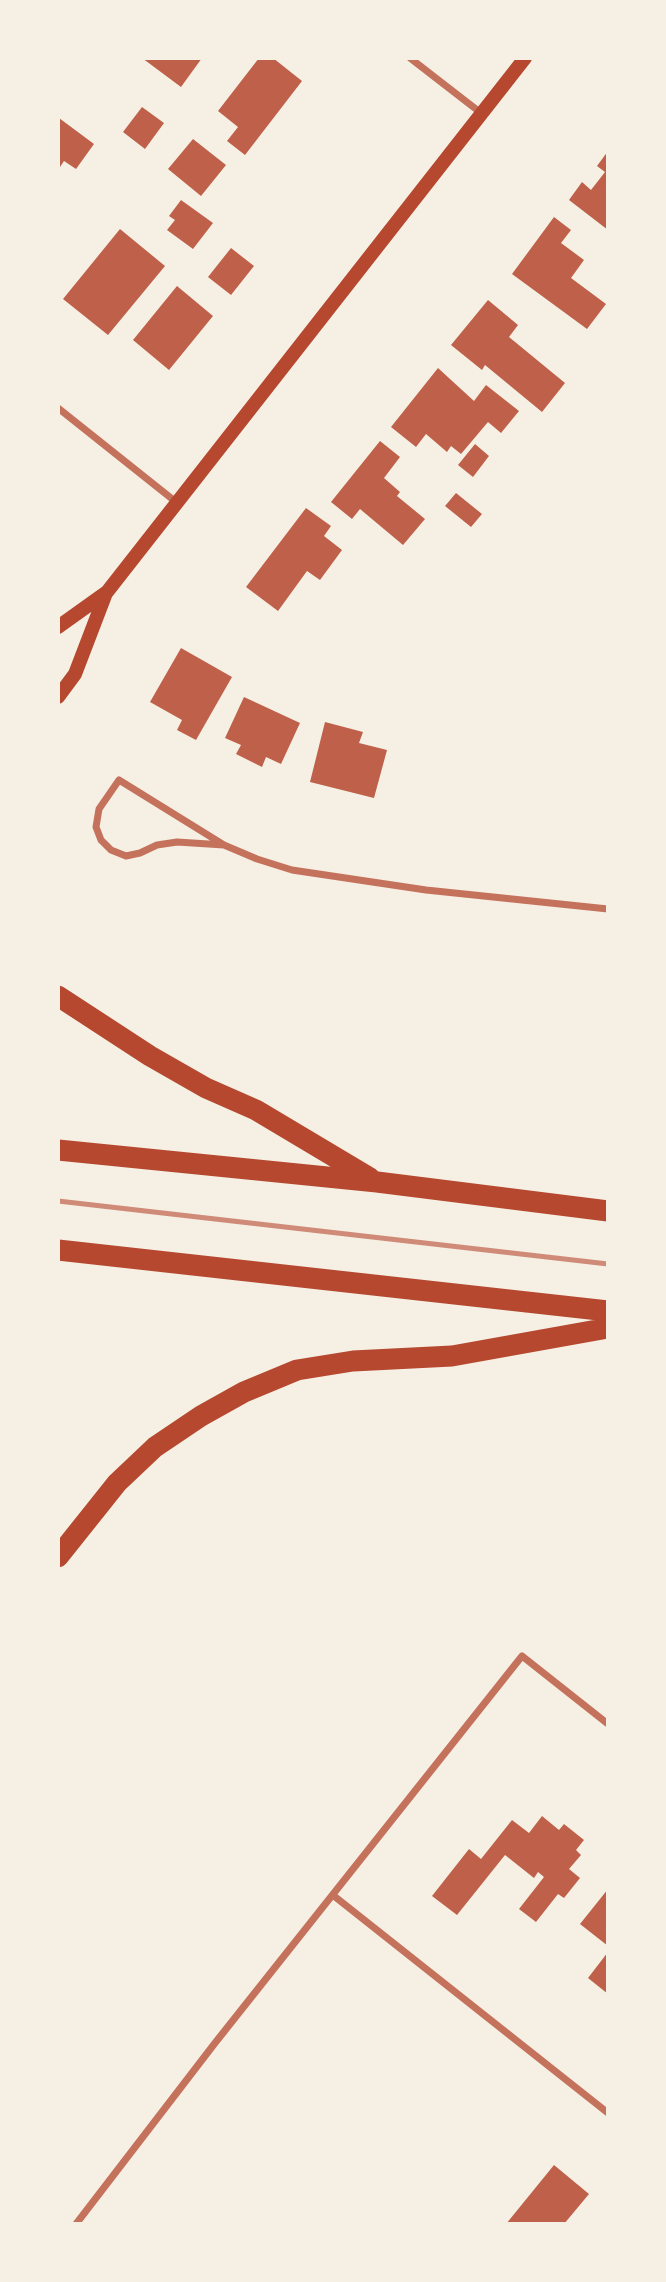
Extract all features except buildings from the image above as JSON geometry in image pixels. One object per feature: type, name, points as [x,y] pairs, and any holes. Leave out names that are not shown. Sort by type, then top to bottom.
[{"type":"highway","points":[[58,996],[150,1056],[206,1088],[256,1110],[377,1182]]},
{"type":"highway","points":[[58,1150],[377,1182],[608,1211]]},
{"type":"highway","points":[[58,1250],[608,1311]]},
{"type":"highway","points":[[58,1557],[117,1483],[155,1447],[201,1416],[244,1392],[297,1370],[353,1362],[452,1356],[608,1328]]},
{"type":"main road","points":[[58,697],[75,674],[107,592],[525,58]]},
{"type":"main road","points":[[58,627],[107,592]]},
{"type":"street","points":[[410,58],[481,114]]},
{"type":"street","points":[[58,408],[176,502]]},
{"type":"street","points":[[224,845],[177,842],[157,845],[126,856],[111,850],[101,840],[96,827],[99,809],[120,780],[224,845],[292,870],[426,890],[608,909]]},
{"type":"street","points":[[76,2224],[215,2043],[522,1656],[608,1724]]},
{"type":"street","points":[[334,1896],[608,2113]]},
{"type":"railway","points":[[58,1201],[608,1264]]}]
